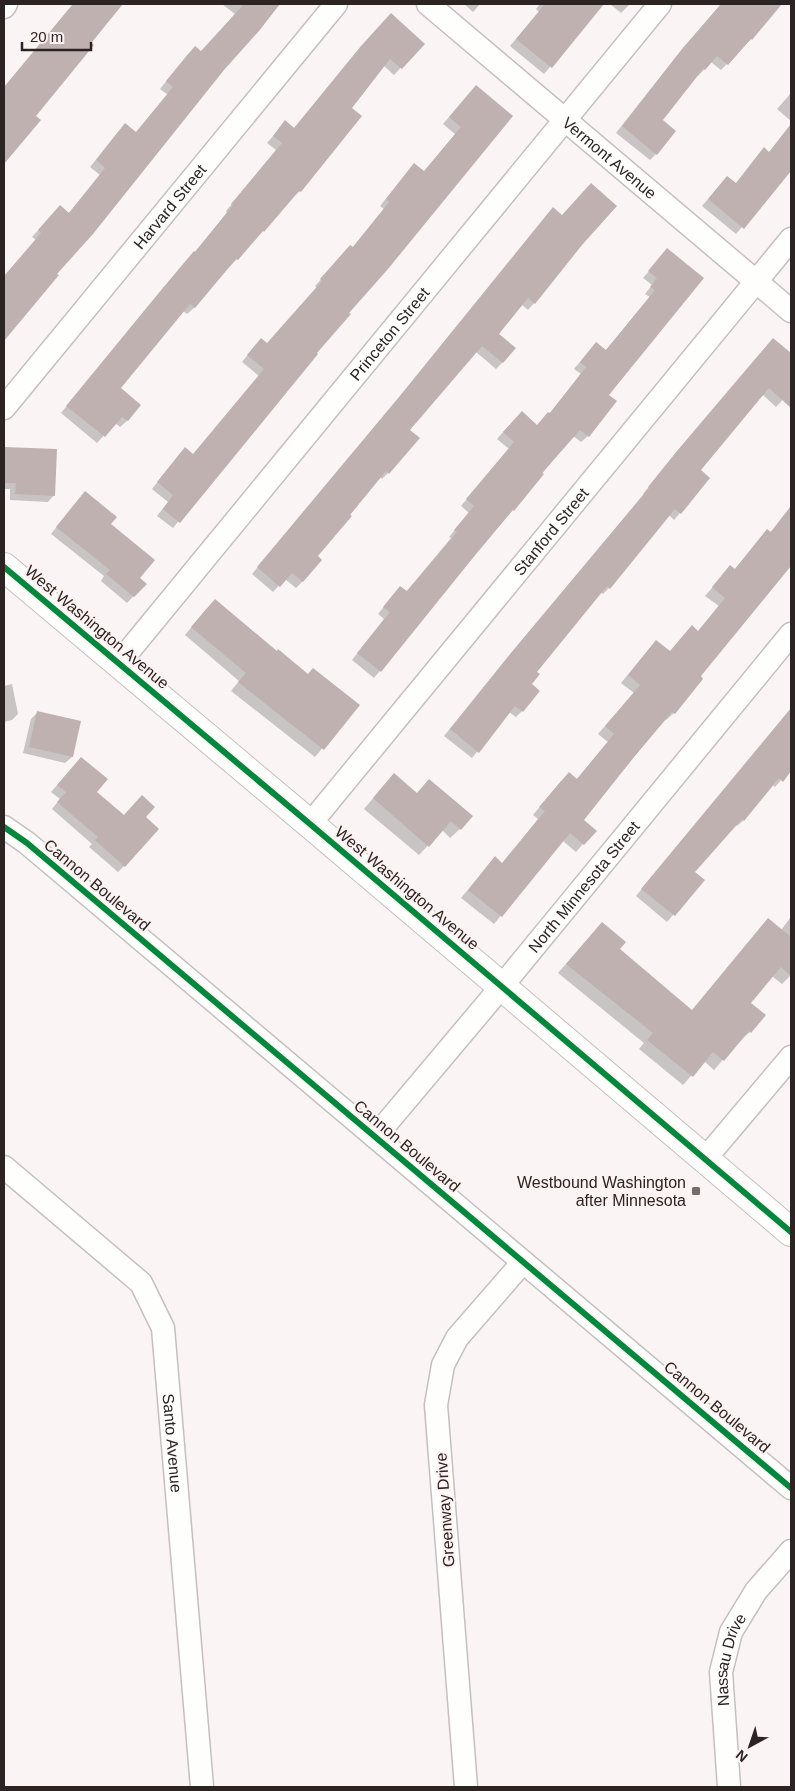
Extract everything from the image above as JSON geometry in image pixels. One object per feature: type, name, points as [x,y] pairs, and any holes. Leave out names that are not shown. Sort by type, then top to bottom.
[{"type":"main road","name":"West Washington Avenue","points":[[4,567],[791,1232]]},
{"type":"street","name":"Harvard Street","points":[[4,408],[336,4]]},
{"type":"street","name":"Vermont Avenue","points":[[428,4],[791,311]]},
{"type":"street","name":"Princeton Street","points":[[119,663],[660,4]]},
{"type":"street","name":"Stanford Street","points":[[310,824],[791,239]]},
{"type":"street","name":"North Minnesota Street","points":[[375,1137],[502,986],[791,634]]},
{"type":"street","name":"Cannon Boulevard","points":[[4,827],[26,843],[791,1488]]},
{"type":"street","points":[[705,1159],[791,1057]]},
{"type":"street","name":"Santo Avenue","points":[[4,1168],[141,1283],[163,1328],[202,1787]]},
{"type":"street","name":"Greenway Drive","points":[[466,1787],[436,1404],[443,1365],[457,1338],[523,1262]]},
{"type":"street","name":"Nassau Drive","points":[[729,1787],[721,1672],[732,1632],[756,1591],[791,1551]]},
{"type":"building","points":[[73,4],[123,4],[91,43],[94,45],[36,116],[41,120],[4,164],[4,87]]},
{"type":"building","points":[[244,4],[280,4],[224,70],[93,234],[57,274],[59,275],[4,341],[4,276],[41,233],[38,230],[60,205],[69,213],[105,168],[96,160],[125,123],[136,132],[173,87],[166,81],[195,46],[201,51]]},
{"type":"building","points":[[545,4],[604,4],[552,68],[516,39]]},
{"type":"building","points":[[721,4],[782,4],[728,65],[717,56],[705,70],[703,69],[663,120],[676,131],[657,155],[622,126],[682,49]]},
{"type":"building","points":[[391,13],[425,44],[402,69],[390,59],[352,108],[362,116],[301,192],[299,191],[238,260],[236,259],[195,308],[190,304],[121,388],[141,405],[128,421],[122,417],[105,437],[66,406],[162,289],[195,252],[233,205],[231,204],[282,143],[273,136],[285,120],[294,128],[361,46]]},
{"type":"building","points":[[476,85],[513,116],[388,269],[349,313],[351,314],[317,353],[180,523],[163,509],[173,495],[157,482],[185,447],[193,454],[264,369],[247,355],[261,338],[267,343],[322,281],[320,279],[350,245],[353,247],[389,202],[386,199],[414,163],[424,171],[461,127],[449,117]]},
{"type":"building","points":[[791,124],[791,171],[744,229],[708,199],[727,176],[736,183],[764,147],[769,152]]},
{"type":"building","points":[[591,183],[617,206],[582,245],[535,304],[528,298],[499,334],[516,348],[503,363],[482,346],[410,430],[420,438],[389,474],[386,471],[350,515],[352,516],[318,556],[322,560],[303,582],[292,573],[280,587],[257,567],[399,397],[553,207],[562,215]]},
{"type":"building","points":[[667,248],[704,278],[609,395],[617,401],[589,437],[580,430],[542,473],[544,474],[476,554],[381,672],[357,653],[390,612],[383,607],[400,586],[407,591],[457,532],[454,530],[474,506],[466,499],[514,442],[503,432],[522,411],[537,425],[548,412],[550,413],[586,367],[580,362],[596,342],[606,350],[655,290],[650,287],[657,278],[648,271]]},
{"type":"building","points":[[773,338],[791,353],[791,408],[769,388],[701,470],[710,478],[681,514],[675,509],[610,589],[607,586],[537,672],[540,674],[532,684],[540,691],[523,712],[515,706],[479,753],[450,729],[649,488],[677,451]]},
{"type":"building","points":[[4,447],[57,449],[55,496],[15,494],[16,483],[4,483]]},
{"type":"building","points":[[85,491],[117,517],[111,524],[155,560],[140,578],[147,584],[134,597],[106,574],[110,570],[56,527]]},
{"type":"building","points":[[791,506],[791,566],[701,676],[703,679],[675,714],[672,712],[584,820],[597,831],[584,845],[570,833],[502,917],[468,890],[495,856],[502,863],[545,811],[539,807],[569,772],[577,779],[614,734],[605,726],[640,685],[628,675],[656,640],[670,651],[692,625],[698,631],[725,598],[712,587],[730,565],[735,569],[767,529],[771,532]]},
{"type":"building","points":[[215,599],[277,651],[278,649],[308,674],[313,668],[360,705],[324,750],[238,682],[246,673],[191,627]]},
{"type":"building","points":[[791,708],[791,771],[783,782],[779,778],[744,821],[742,819],[695,872],[705,880],[675,916],[641,889]]},
{"type":"building","points":[[37,711],[81,721],[73,757],[29,747]]},
{"type":"building","points":[[81,757],[108,779],[97,792],[124,815],[142,795],[155,807],[146,817],[159,829],[125,867],[95,840],[98,837],[57,802],[66,792],[57,785]]},
{"type":"building","points":[[394,773],[417,793],[429,779],[473,816],[461,830],[451,821],[429,847],[373,798]]},
{"type":"building","points":[[768,918],[791,937],[791,976],[781,967],[751,1003],[766,1015],[751,1033],[749,1031],[724,1061],[713,1052],[693,1077],[647,1040],[653,1033],[566,964],[602,922],[626,942],[620,949],[692,1010]]},
{"type":"cycle path","points":[[4,567],[791,1232]]},
{"type":"cycle path","points":[[4,827],[27,843],[791,1488]]},
{"type":"place","name":"Westbound Washington after Minnesota","points":[[696,1191]]}]
